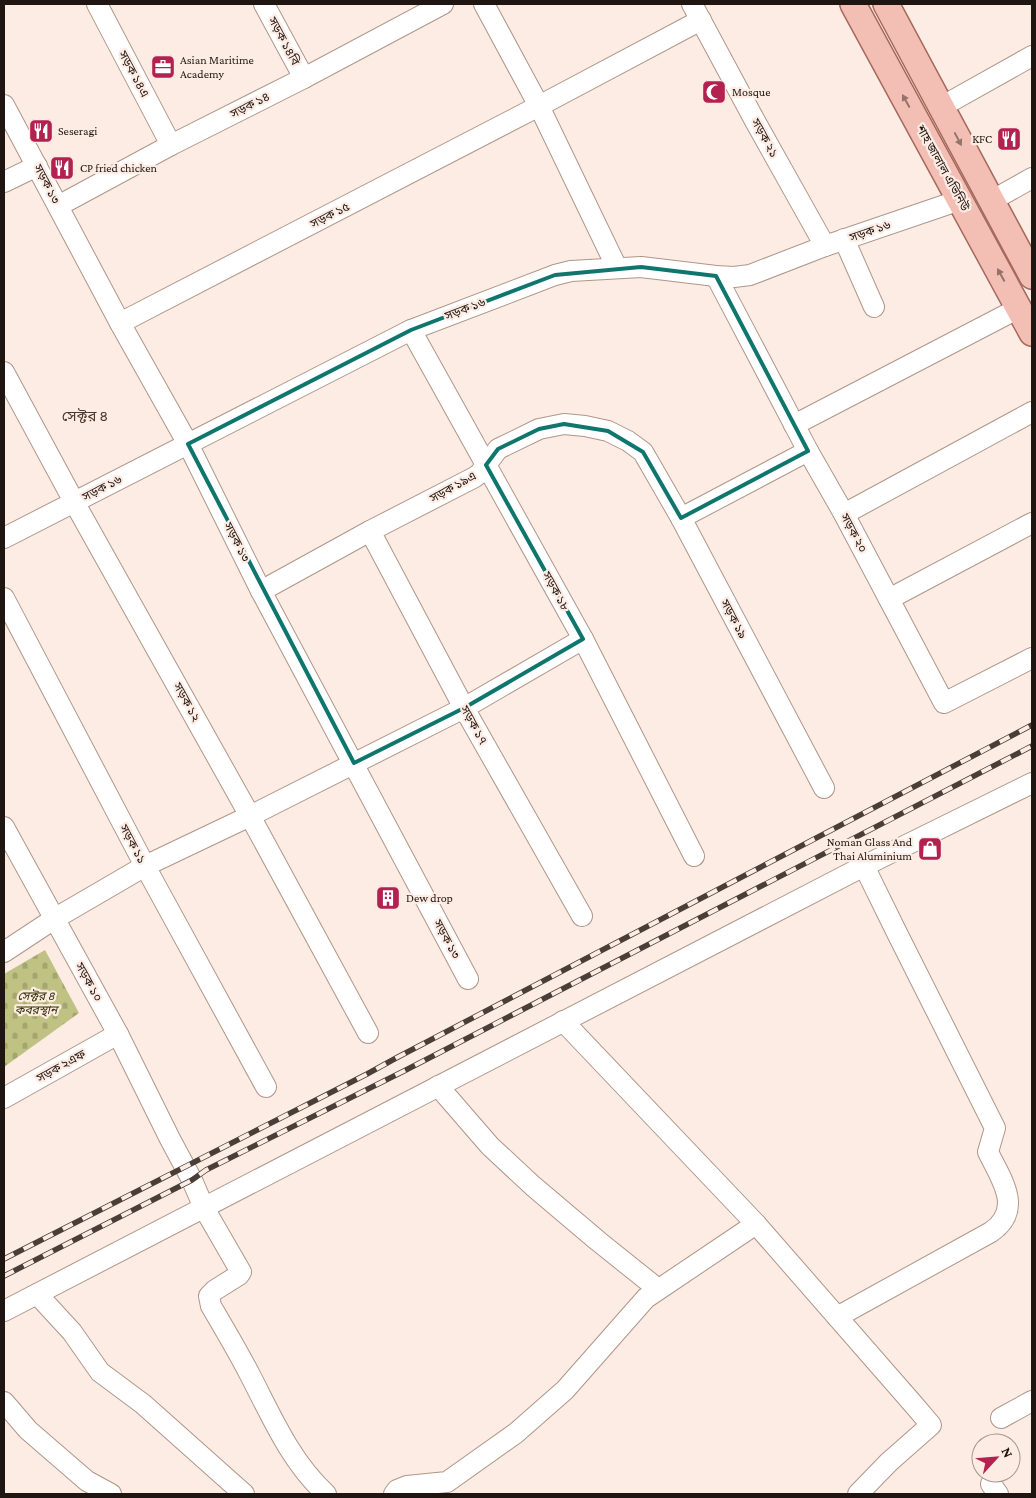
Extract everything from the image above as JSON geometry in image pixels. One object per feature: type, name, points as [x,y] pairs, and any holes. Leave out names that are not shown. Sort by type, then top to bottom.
[{"type":"main road","name":"শাহ জালাল এভিনিউ","points":[[853,4],[1032,333]]},
{"type":"main road","points":[[891,6],[941,106],[1032,276]]},
{"type":"street","name":"সড়ক ১৪এ","points":[[98,4],[171,145]]},
{"type":"street","name":"সড়ক ১৪বি","points":[[264,4],[304,78]]},
{"type":"street","points":[[484,4],[539,106],[617,268]]},
{"type":"street","name":"সড়ক ১৪","points":[[58,206],[171,145],[304,78],[430,7]]},
{"type":"street","name":"সড়ক ১৫","points":[[120,323],[539,106],[697,12]]},
{"type":"street","name":"সড়ক ২১","points":[[697,12],[755,120],[835,242],[874,307]]},
{"type":"street","points":[[941,106],[1032,56]]},
{"type":"street","name":"সড়ক ১৩","points":[[4,105],[120,323],[188,444],[262,591],[468,979]]},
{"type":"street","points":[[4,182],[37,166]]},
{"type":"street","points":[[992,201],[1032,178]]},
{"type":"street","name":"সড়ক ১৬","points":[[4,538],[411,330],[555,275],[571,271],[641,267],[716,276],[734,277],[750,275],[835,242],[960,200]]},
{"type":"street","name":"সড়ক ২০","points":[[716,276],[944,703],[1032,658]]},
{"type":"street","points":[[794,425],[1019,308]]},
{"type":"street","name":"সড়ক ১৮","points":[[411,330],[583,639],[694,856]]},
{"type":"street","name":"সড়ক ১২","points":[[4,372],[368,1033]]},
{"type":"street","points":[[844,514],[1032,412]]},
{"type":"street","name":"সড়ক ১৯এ","points":[[262,591],[370,531],[475,477],[498,449],[539,429],[564,424],[608,431],[644,452]]},
{"type":"street","points":[[681,518],[808,451]]},
{"type":"street","name":"সড়ক ১৯","points":[[644,452],[824,788]]},
{"type":"street","points":[[889,599],[1032,523]]},
{"type":"street","name":"সড়ক ১৭","points":[[370,531],[464,708],[582,916]]},
{"type":"street","name":"সড়ক ১১","points":[[4,598],[145,866],[266,1087]]},
{"type":"street","points":[[4,952],[54,919],[145,866],[250,816],[464,708],[583,639]]},
{"type":"street","points":[[4,1310],[864,866],[1032,783]]},
{"type":"street","name":"সড়ক ১০","points":[[4,827],[118,1034],[192,1180],[204,1208],[242,1272],[235,1279],[215,1290],[209,1296],[211,1306],[249,1373],[280,1435],[298,1462],[326,1494]]},
{"type":"street","points":[[837,1316],[991,1232],[1001,1223],[1009,1206],[1006,1188],[988,1152],[995,1128],[864,866]]},
{"type":"street","points":[[563,1021],[756,1224],[931,1425],[889,1462],[858,1494]]},
{"type":"street","name":"সড়ক ২এফ","points":[[4,1098],[118,1034]]},
{"type":"street","points":[[438,1086],[497,1153],[598,1241],[658,1289]]},
{"type":"street","points":[[394,1494],[397,1490],[407,1486],[447,1482],[516,1433],[565,1390],[646,1298],[756,1224]]},
{"type":"street","points":[[37,1294],[72,1332],[100,1372],[143,1404],[244,1494]]},
{"type":"street","points":[[1001,1418],[1032,1401]]},
{"type":"street","points":[[4,1402],[28,1430],[87,1481],[110,1494]]},
{"type":"highlighted area","points":[[641,267],[716,276],[808,451],[681,518],[643,452],[608,431],[564,424],[539,429],[498,449],[486,465],[583,639],[464,708],[354,763],[188,444],[411,330],[555,275]]},
{"type":"green space","name":"সেক্টর ৪ কবরস্থান","points":[[45,950],[79,1013],[4,1067],[4,974]]},
{"type":"railway","points":[[4,1259],[367,1074],[1032,725]]},
{"type":"railway","points":[[4,1276],[192,1180],[206,1170],[404,1071],[1032,746]]},
{"type":"place","name":"Asian Maritime Academy","points":[[163,67]]},
{"type":"place","name":"Mosque","points":[[714,92]]},
{"type":"place","name":"Seseragi","points":[[41,131]]},
{"type":"place","name":"KFC","points":[[1009,139]]},
{"type":"place","name":"CP fried chicken","points":[[62,168]]},
{"type":"place","name":"Noman Glass And Thai Aluminium","points":[[930,849]]},
{"type":"place","name":"Dew drop","points":[[388,898]]},
{"type":"district","name":"সেক্টর ৪","points":[[85,416]]}]
